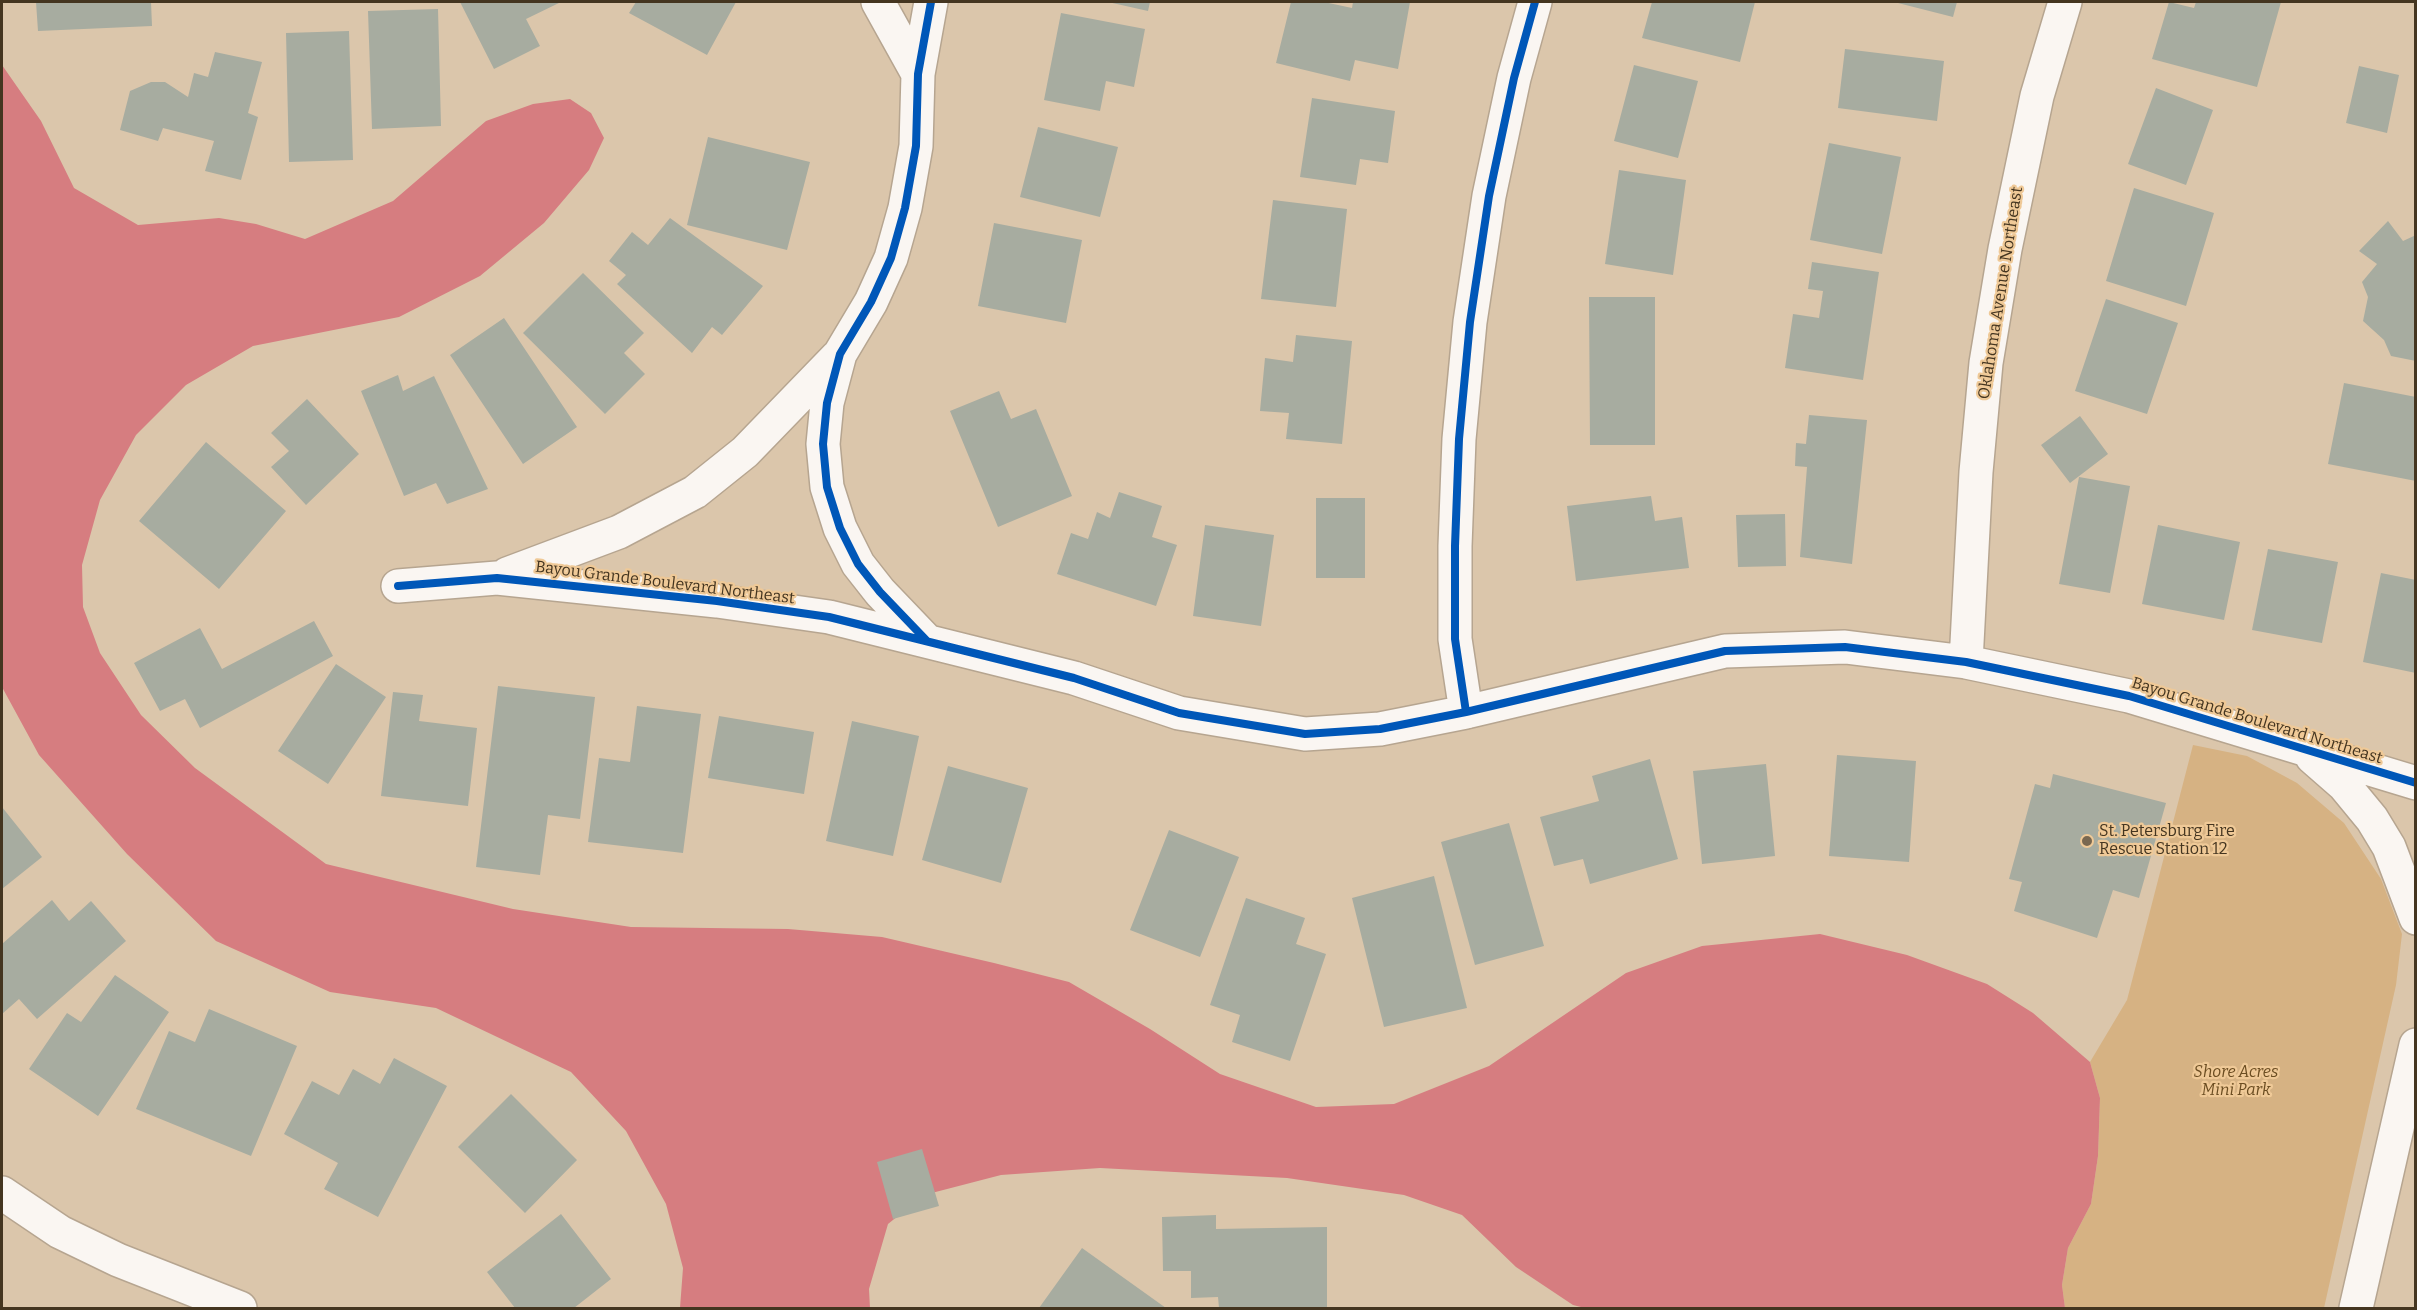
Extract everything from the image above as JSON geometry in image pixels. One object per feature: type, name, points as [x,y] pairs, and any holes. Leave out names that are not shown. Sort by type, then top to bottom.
[{"type":"street","points":[[878,2],[918,74]]},
{"type":"street","name":"Bayou Grande Boulevard Northeast","points":[[497,578],[619,532],[695,492],[745,452],[840,354],[871,302],[891,258],[902,218],[916,146],[918,74],[931,2]]},
{"type":"street","points":[[1466,712],[1455,639],[1455,546],[1459,439],[1470,322],[1489,196],[1514,78],[1534,2]]},
{"type":"street","name":"Oklahoma Avenue Northeast","points":[[1966,662],[1976,472],[1986,363],[2005,249],[2037,96],[2065,2]]},
{"type":"street","name":"Bayou Grande Boulevard Northeast","points":[[840,354],[827,402],[824,434],[827,487],[840,528],[858,564],[880,592],[926,640]]},
{"type":"street","name":"Bayou Grande Boulevard Northeast","points":[[398,586],[497,578],[717,601],[829,617],[1074,678],[1179,713],[1305,734],[1380,729],[1466,712],[1725,651],[1845,647],[1966,662],[2130,696],[2415,783]]},
{"type":"street","name":"Bayou Grande Boulevard Northeast","points":[[2307,751],[2344,785],[2372,819],[2389,847],[2415,918]]},
{"type":"street","points":[[2356,1308],[2415,1045]]},
{"type":"street","points":[[2,1193],[60,1232],[118,1260],[240,1308]]},
{"type":"green space","name":"Shore Acres Mini Park","points":[[2193,745],[2247,756],[2297,783],[2344,823],[2381,879],[2402,934],[2396,985],[2324,1308],[2065,1308],[2062,1285],[2068,1248],[2091,1204],[2098,1156],[2100,1098],[2090,1062],[2127,1000]]},
{"type":"shaded area","points":[[2,65],[41,121],[74,188],[138,225],[219,218],[256,224],[305,239],[393,201],[486,121],[533,104],[570,99],[591,113],[604,138],[589,170],[544,223],[480,276],[399,317],[253,346],[186,385],[136,435],[100,500],[82,565],[83,607],[100,653],[141,715],[195,768],[326,864],[513,909],[631,927],[788,929],[882,937],[994,963],[1069,982],[1150,1029],[1220,1074],[1316,1107],[1394,1104],[1489,1066],[1626,973],[1702,946],[1820,934],[1907,955],[1987,984],[2033,1013],[2090,1062],[2100,1098],[2098,1156],[2091,1204],[2068,1248],[2062,1285],[2065,1308],[1585,1308],[1573,1305],[1516,1267],[1462,1215],[1404,1195],[1287,1178],[1100,1168],[1001,1175],[924,1195],[888,1224],[869,1289],[870,1308],[680,1308],[683,1268],[666,1204],[626,1131],[571,1072],[436,1008],[330,992],[216,941],[127,854],[39,755],[2,687]]},
{"type":"building","points":[[36,2],[151,2],[152,26],[38,31]]},
{"type":"building","points":[[460,2],[561,2],[526,19],[540,46],[494,69]]},
{"type":"building","points":[[636,2],[736,2],[707,55],[629,13]]},
{"type":"building","points":[[1108,2],[1150,2],[1148,11]]},
{"type":"building","points":[[1291,2],[1324,2],[1352,8],[1353,2],[1410,2],[1398,69],[1355,60],[1350,81],[1276,63]]},
{"type":"building","points":[[1652,2],[1755,2],[1740,62],[1642,38]]},
{"type":"building","points":[[1894,2],[1957,2],[1953,17]]},
{"type":"building","points":[[2169,2],[2194,8],[2196,2],[2281,2],[2257,87],[2152,59]]},
{"type":"building","points":[[438,9],[441,126],[372,129],[368,11]]},
{"type":"building","points":[[1061,13],[1145,29],[1134,87],[1106,81],[1100,111],[1044,100]]},
{"type":"building","points":[[349,31],[353,160],[289,162],[286,33]]},
{"type":"building","points":[[1845,49],[1944,61],[1937,121],[1838,108]]},
{"type":"building","points":[[215,52],[262,62],[248,113],[258,117],[241,180],[205,171],[214,141],[163,128],[158,141],[120,130],[130,91],[151,82],[165,82],[188,97],[194,73],[208,77]]},
{"type":"building","points":[[1634,65],[1698,81],[1678,158],[1614,141]]},
{"type":"building","points":[[2359,66],[2399,75],[2387,133],[2346,123]]},
{"type":"building","points":[[2156,88],[2213,110],[2186,185],[2128,164]]},
{"type":"building","points":[[1312,98],[1395,111],[1388,163],[1360,159],[1356,185],[1300,177]]},
{"type":"building","points":[[1038,127],[1118,147],[1100,217],[1020,197]]},
{"type":"building","points":[[708,137],[810,162],[787,250],[687,225]]},
{"type":"building","points":[[1829,143],[1901,157],[1882,254],[1810,240]]},
{"type":"building","points":[[1619,170],[1686,180],[1673,275],[1605,264]]},
{"type":"building","points":[[2134,188],[2214,213],[2186,306],[2106,281]]},
{"type":"building","points":[[1273,200],[1347,209],[1336,307],[1261,299]]},
{"type":"building","points":[[670,218],[763,286],[722,335],[712,327],[692,353],[617,284],[626,275],[609,261],[632,232],[648,245]]},
{"type":"building","points":[[2388,221],[2403,241],[2416,235],[2416,361],[2391,356],[2384,340],[2363,321],[2368,297],[2362,282],[2377,264],[2359,251]]},
{"type":"building","points":[[994,223],[1082,240],[1066,323],[978,306]]},
{"type":"building","points":[[1812,262],[1879,272],[1863,380],[1785,368],[1793,314],[1819,318],[1823,291],[1808,289]]},
{"type":"building","points":[[583,273],[644,333],[624,353],[645,374],[605,414],[523,333]]},
{"type":"building","points":[[1589,297],[1655,297],[1655,445],[1590,445]]},
{"type":"building","points":[[2106,299],[2178,323],[2147,414],[2075,391]]},
{"type":"building","points":[[504,318],[577,427],[523,464],[450,355]]},
{"type":"building","points":[[1296,335],[1352,341],[1342,444],[1286,439],[1289,413],[1260,411],[1265,358],[1293,362]]},
{"type":"building","points":[[398,375],[403,391],[434,376],[488,489],[447,504],[436,483],[404,496],[361,391]]},
{"type":"building","points":[[2344,383],[2416,397],[2416,481],[2328,464]]},
{"type":"building","points":[[999,391],[1011,419],[1036,409],[1072,496],[998,527],[950,411]]},
{"type":"building","points":[[307,399],[359,454],[306,505],[271,467],[289,451],[271,433]]},
{"type":"building","points":[[1809,415],[1867,420],[1852,564],[1800,557],[1807,467],[1795,466],[1796,443],[1806,444]]},
{"type":"building","points":[[2080,416],[2108,454],[2070,483],[2041,445]]},
{"type":"building","points":[[206,442],[286,511],[219,589],[139,521]]},
{"type":"building","points":[[2079,477],[2130,486],[2110,593],[2059,584]]},
{"type":"building","points":[[1119,492],[1162,506],[1152,537],[1177,545],[1156,606],[1057,574],[1071,533],[1088,539],[1097,512],[1110,518]]},
{"type":"building","points":[[1651,496],[1655,521],[1682,517],[1689,568],[1576,581],[1567,506]]},
{"type":"building","points":[[1316,498],[1365,498],[1365,578],[1316,578]]},
{"type":"building","points":[[1785,514],[1786,566],[1738,567],[1736,515]]},
{"type":"building","points":[[1205,525],[1274,535],[1261,626],[1193,616]]},
{"type":"building","points":[[2158,525],[2240,542],[2224,620],[2142,604]]},
{"type":"building","points":[[2268,549],[2338,562],[2322,643],[2252,630]]},
{"type":"building","points":[[2381,573],[2416,580],[2416,673],[2363,662]]},
{"type":"building","points":[[314,621],[333,656],[200,728],[185,699],[160,711],[134,663],[200,628],[222,669]]},
{"type":"building","points":[[336,664],[386,697],[328,784],[278,751]]},
{"type":"building","points":[[498,686],[595,697],[580,819],[548,815],[540,875],[476,867]]},
{"type":"building","points":[[393,692],[423,695],[419,721],[477,728],[468,806],[381,796]]},
{"type":"building","points":[[637,706],[701,714],[683,853],[588,842],[599,758],[630,762]]},
{"type":"building","points":[[719,716],[814,732],[804,794],[708,778]]},
{"type":"building","points":[[852,721],[919,736],[893,856],[826,841]]},
{"type":"building","points":[[1837,755],[1916,761],[1909,862],[1829,856]]},
{"type":"building","points":[[1650,759],[1678,859],[1590,884],[1583,859],[1554,866],[1540,817],[1599,801],[1592,776]]},
{"type":"building","points":[[1766,764],[1775,856],[1702,864],[1693,771]]},
{"type":"building","points":[[948,766],[1028,788],[1001,883],[922,860]]},
{"type":"building","name":"St. Petersburg Fire Rescue Station 12","points":[[2053,774],[2166,803],[2139,898],[2113,890],[2097,938],[2014,911],[2022,882],[2009,879],[2035,784],[2050,788]]},
{"type":"building","points":[[2,807],[42,857],[2,889]]},
{"type":"building","points":[[1509,823],[1544,946],[1475,965],[1441,842]]},
{"type":"building","points":[[1169,830],[1239,857],[1200,957],[1130,930]]},
{"type":"building","points":[[1434,876],[1467,1008],[1384,1027],[1352,898]]},
{"type":"building","points":[[1246,898],[1305,918],[1296,944],[1326,954],[1290,1061],[1232,1042],[1240,1015],[1210,1005]]},
{"type":"building","points":[[52,900],[69,921],[91,901],[126,941],[37,1019],[19,999],[2,1014],[2,944]]},
{"type":"building","points":[[115,975],[169,1012],[98,1116],[29,1069],[67,1013],[81,1022]]},
{"type":"building","points":[[209,1009],[297,1046],[251,1156],[136,1109],[169,1031],[195,1042]]},
{"type":"building","points":[[394,1058],[447,1086],[378,1217],[324,1189],[338,1163],[284,1134],[312,1081],[339,1095],[353,1069],[380,1084]]},
{"type":"building","points":[[511,1094],[577,1160],[525,1213],[458,1147]]},
{"type":"building","points":[[922,1149],[939,1206],[893,1219],[877,1162]]},
{"type":"building","points":[[561,1214],[611,1279],[574,1308],[515,1308],[487,1272]]},
{"type":"building","points":[[1216,1215],[1216,1229],[1327,1227],[1327,1308],[1219,1308],[1218,1297],[1191,1298],[1191,1271],[1163,1271],[1162,1217]]},
{"type":"building","points":[[1082,1248],[1166,1308],[1039,1308]]},
{"type":"cycle path","points":[[926,640],[880,592],[858,564],[840,528],[827,487],[823,444],[827,403],[840,354],[871,302],[891,258],[905,208],[916,146],[918,74],[931,2]]},
{"type":"cycle path","points":[[1466,712],[1455,639],[1455,546],[1459,439],[1470,322],[1489,196],[1514,78],[1535,2]]},
{"type":"cycle path","points":[[398,586],[497,578],[717,601],[829,617],[1074,678],[1179,713],[1305,734],[1380,729],[1466,712],[1725,651],[1845,647],[1966,662],[2129,696],[2416,783]]},
{"type":"place","name":"St. Petersburg Fire Rescue Station 12","points":[[2087,841]]}]
